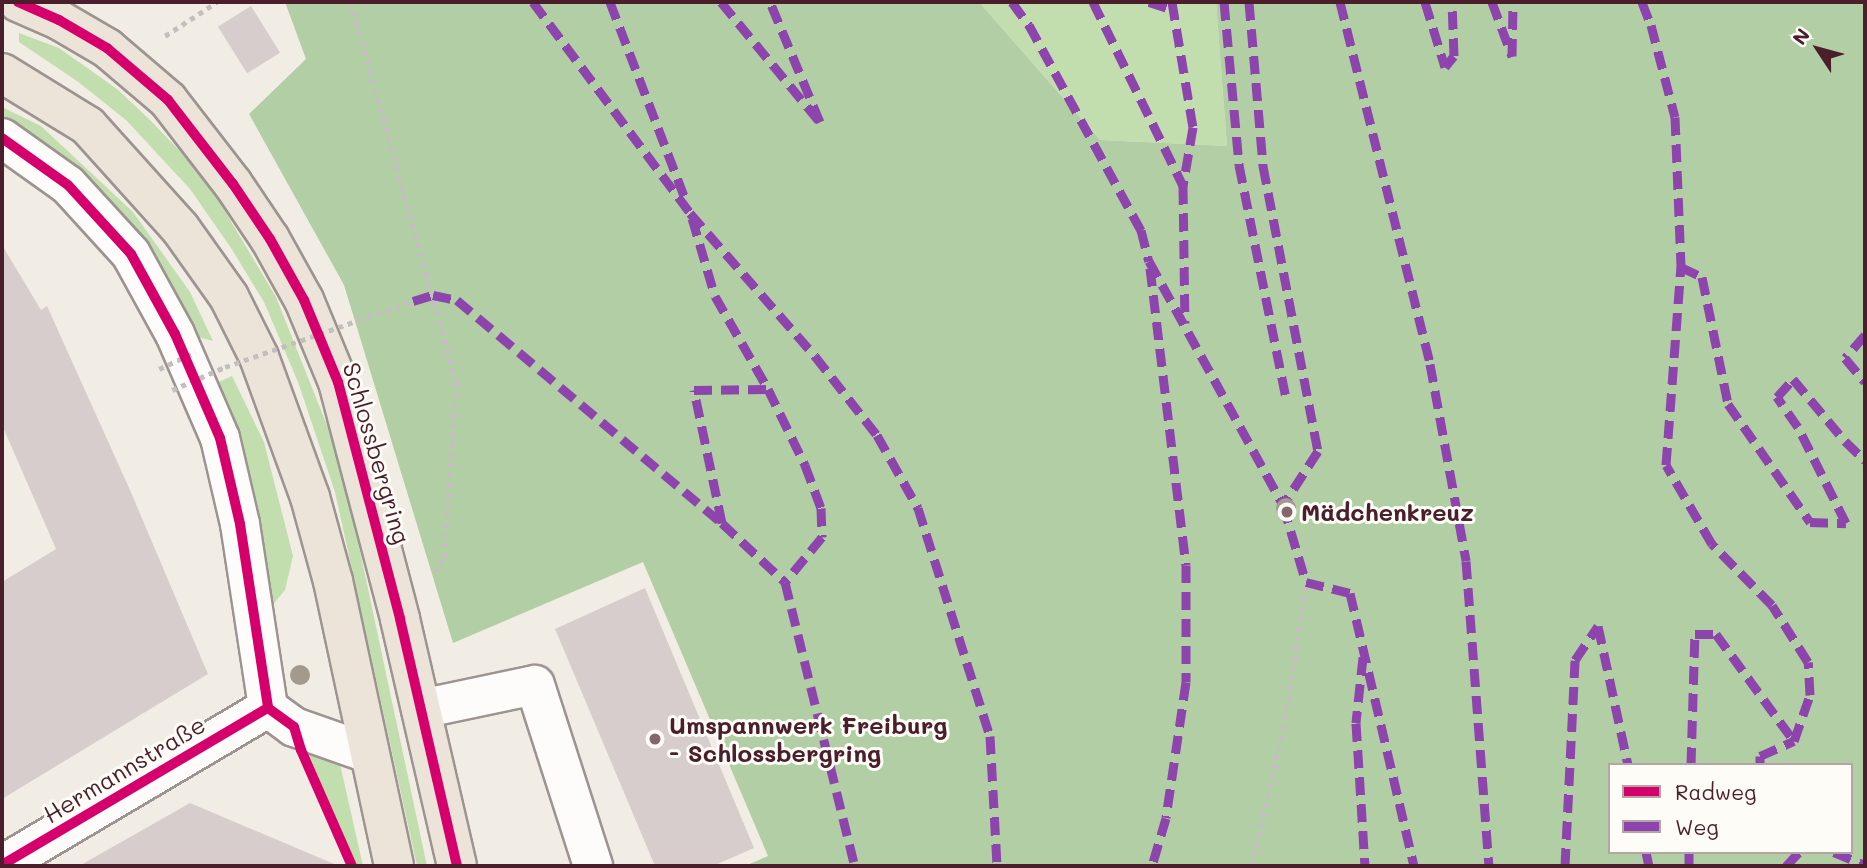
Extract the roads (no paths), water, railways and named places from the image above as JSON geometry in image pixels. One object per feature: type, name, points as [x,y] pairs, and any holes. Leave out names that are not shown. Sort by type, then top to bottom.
[{"type":"main road","name":"Schlossbergring","points":[[18,2],[49,11],[107,48],[168,100],[233,184],[270,239],[304,300],[338,382],[400,619],[457,866]]},
{"type":"main road","points":[[2,73],[88,126],[180,228],[229,297],[263,369],[310,497],[333,581],[394,866]]},
{"type":"street","points":[[2,138],[68,185],[131,254],[175,334],[220,438],[240,524],[268,708],[294,727],[368,753]]},
{"type":"street","points":[[421,709],[535,685],[593,866]]},
{"type":"street","name":"Hermannstraße","points":[[2,865],[268,708]]},
{"type":"place","name":"Mädchenkreuz","points":[[1287,512]]},
{"type":"place","name":"Umspannwerk Freiburg - Schlossbergring","points":[[655,739]]}]
